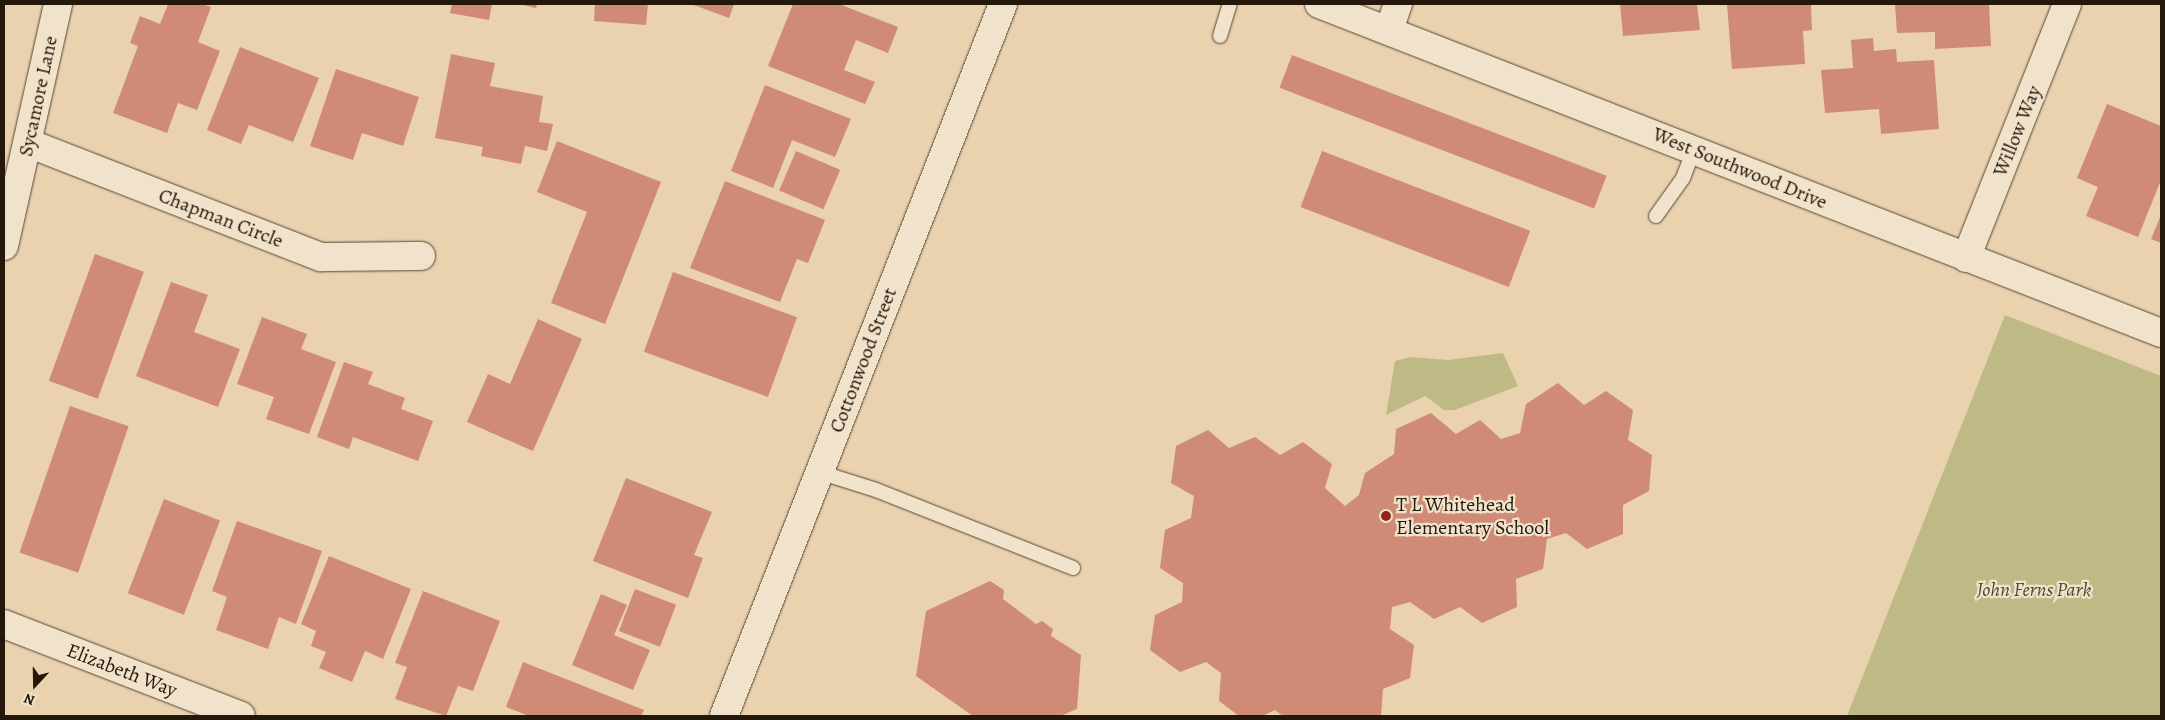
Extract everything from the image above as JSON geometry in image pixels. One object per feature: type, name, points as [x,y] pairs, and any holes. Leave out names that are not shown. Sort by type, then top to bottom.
[{"type":"street","name":"Sycamore Lane","points":[[4,246],[58,4]]},
{"type":"street","name":"Cottonwood Street","points":[[724,716],[1003,4]]},
{"type":"street","name":"West Southwood Drive","points":[[1319,4],[2161,333]]},
{"type":"street","points":[[1388,30],[1398,4]]},
{"type":"street","name":"Willow Way","points":[[1966,258],[2067,4]]},
{"type":"street","name":"Chapman Circle","points":[[28,143],[321,257],[421,256]]},
{"type":"street","name":"Elizabeth Way","points":[[4,624],[241,716]]},
{"type":"lane","points":[[1220,36],[1230,4]]},
{"type":"lane","points":[[1656,216],[1683,178],[1694,149]]},
{"type":"lane","points":[[819,472],[876,490],[1073,568]]},
{"type":"green space","name":"John Ferns Park","points":[[2005,315],[2161,376],[2161,716],[1847,716]]},
{"type":"green space","points":[[1503,353],[1518,386],[1455,410],[1444,410],[1425,396],[1386,415],[1395,361],[1411,357],[1448,360]]},
{"type":"building","points":[[168,4],[202,4],[211,7],[198,42],[220,51],[197,110],[178,103],[167,133],[113,113],[138,46],[130,43],[140,16],[160,24]]},
{"type":"building","points":[[452,4],[492,4],[489,20],[450,13]]},
{"type":"building","points":[[519,4],[537,4],[536,8]]},
{"type":"building","points":[[595,4],[648,4],[646,25],[594,21]]},
{"type":"building","points":[[691,4],[734,4],[729,18]]},
{"type":"building","points":[[793,4],[839,4],[898,27],[888,53],[856,40],[844,70],[875,82],[865,104],[768,66]]},
{"type":"building","points":[[1620,4],[1697,4],[1700,30],[1623,36]]},
{"type":"building","points":[[1727,4],[1811,4],[1812,30],[1803,31],[1805,64],[1732,69]]},
{"type":"building","points":[[1895,4],[1989,4],[1991,46],[1935,49],[1935,32],[1897,33]]},
{"type":"building","points":[[1873,38],[1874,51],[1896,49],[1897,62],[1934,60],[1939,129],[1881,134],[1879,109],[1825,113],[1821,70],[1853,68],[1851,40]]},
{"type":"building","points":[[240,47],[319,78],[293,142],[249,125],[241,144],[207,130]]},
{"type":"building","points":[[451,54],[495,63],[490,86],[543,96],[539,122],[553,124],[547,151],[525,146],[521,164],[481,156],[483,147],[435,138]]},
{"type":"building","points":[[1292,55],[1607,176],[1594,208],[1279,88]]},
{"type":"building","points":[[336,69],[419,97],[403,146],[362,133],[353,160],[310,146]]},
{"type":"building","points":[[765,85],[851,119],[835,157],[792,140],[773,188],[731,171]]},
{"type":"building","points":[[2107,104],[2161,126],[2161,180],[2138,237],[2086,216],[2098,187],[2077,178]]},
{"type":"building","points":[[557,141],[661,182],[605,324],[551,303],[587,212],[537,192]]},
{"type":"building","points":[[796,151],[840,170],[823,209],[779,191]]},
{"type":"building","points":[[1322,151],[1530,231],[1509,287],[1300,207]]},
{"type":"building","points":[[725,181],[825,220],[808,263],[797,259],[780,302],[690,268]]},
{"type":"building","points":[[2161,215],[2161,243],[2151,239]]},
{"type":"building","points":[[95,254],[144,272],[98,399],[49,381]]},
{"type":"building","points":[[673,272],[797,317],[768,397],[644,352]]},
{"type":"building","points":[[171,282],[208,295],[194,332],[240,349],[218,407],[136,376]]},
{"type":"building","points":[[262,317],[307,334],[301,349],[336,362],[309,434],[266,419],[274,397],[237,384]]},
{"type":"building","points":[[538,319],[582,339],[533,451],[467,422],[488,374],[510,384]]},
{"type":"building","points":[[344,362],[373,372],[368,384],[405,398],[401,409],[433,421],[418,461],[353,437],[349,449],[317,437]]},
{"type":"building","points":[[1558,383],[1584,405],[1606,391],[1633,410],[1628,440],[1652,455],[1649,491],[1623,505],[1623,534],[1587,549],[1566,533],[1547,539],[1543,569],[1516,579],[1517,607],[1482,623],[1460,607],[1434,619],[1410,602],[1392,607],[1390,629],[1414,645],[1410,678],[1383,689],[1381,716],[1283,716],[1275,710],[1262,716],[1239,716],[1219,701],[1221,673],[1206,662],[1180,672],[1150,650],[1155,615],[1182,602],[1183,583],[1160,568],[1165,530],[1191,518],[1194,496],[1171,483],[1176,446],[1208,430],[1229,448],[1255,437],[1280,455],[1303,442],[1332,464],[1325,488],[1345,506],[1359,495],[1365,473],[1394,454],[1396,429],[1431,413],[1456,434],[1480,420],[1501,439],[1520,433],[1526,404]]},
{"type":"building","points":[[70,406],[129,426],[78,573],[20,553]]},
{"type":"building","points":[[626,478],[712,512],[694,555],[703,558],[688,598],[593,561]]},
{"type":"building","points":[[164,499],[220,521],[184,615],[128,593]]},
{"type":"building","points":[[237,521],[322,551],[296,624],[279,617],[268,649],[216,630],[227,597],[212,591]]},
{"type":"building","points":[[329,556],[411,589],[383,659],[365,651],[352,682],[319,668],[326,652],[311,646],[316,631],[301,624]]},
{"type":"building","points":[[990,581],[1004,590],[1003,599],[1036,624],[1042,621],[1053,629],[1051,636],[1081,655],[1077,709],[1060,716],[973,716],[916,676],[926,611]]},
{"type":"building","points":[[635,589],[676,605],[660,647],[619,631]]},
{"type":"building","points":[[423,591],[500,621],[473,691],[458,686],[446,716],[395,699],[407,667],[395,663]]},
{"type":"building","points":[[601,594],[627,605],[614,635],[650,650],[633,690],[572,665]]},
{"type":"building","points":[[523,662],[644,710],[641,716],[529,716],[506,707]]},
{"type":"place","name":"T L Whitehead Elementary School","points":[[1386,516]]}]
